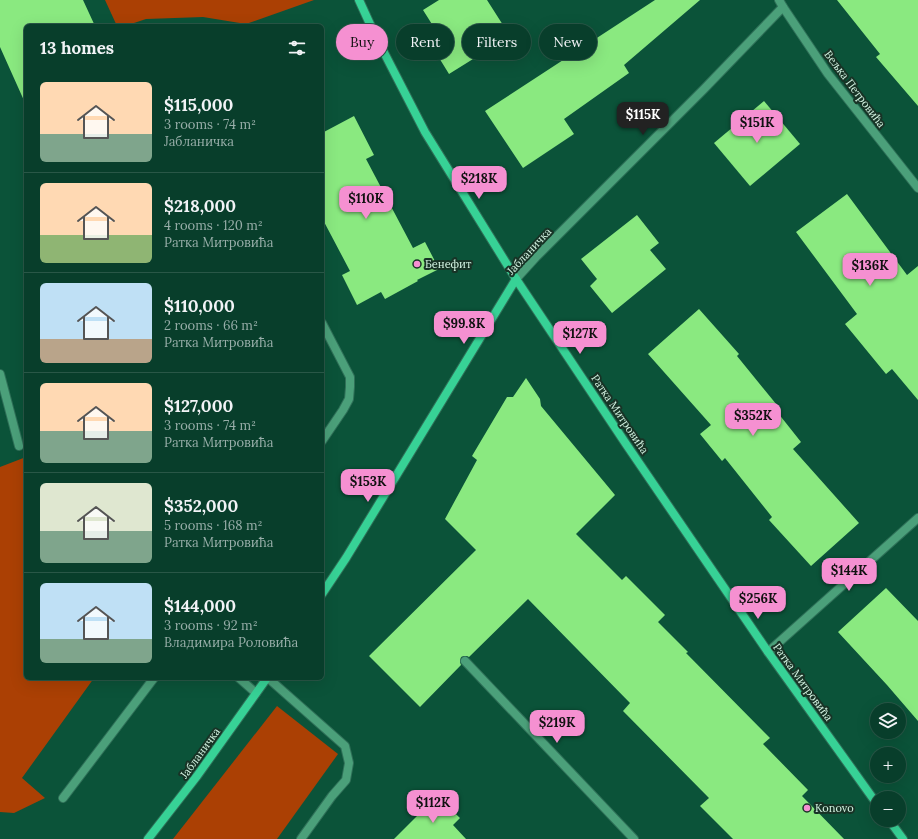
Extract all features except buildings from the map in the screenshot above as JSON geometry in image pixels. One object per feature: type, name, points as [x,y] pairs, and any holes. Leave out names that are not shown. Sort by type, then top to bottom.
[{"type":"main road","name":"Ратка Митровића","points":[[359,0],[375,35],[425,132],[516,278],[635,457],[768,652],[870,794]]},
{"type":"main road","name":"Јабланичка","points":[[324,591],[346,558],[516,278]]},
{"type":"main road","name":"Јабланичка","points":[[148,839],[197,776],[266,680]]},
{"type":"main road","points":[[894,827],[903,839]]},
{"type":"street","name":"Јабланичка","points":[[516,278],[704,89],[781,3]]},
{"type":"street","name":"Вељка Петровића","points":[[781,3],[828,74],[918,188]]},
{"type":"street","points":[[324,327],[350,377],[349,399],[324,438]]},
{"type":"street","points":[[0,374],[19,446]]},
{"type":"street","points":[[768,652],[918,518]]},
{"type":"street","points":[[465,662],[634,839]]},
{"type":"street","points":[[63,798],[152,680]]},
{"type":"street","points":[[241,680],[256,693]]},
{"type":"street","points":[[270,680],[345,746],[349,763],[346,780],[332,796],[301,839]]},
{"type":"shaded area","points":[[105,0],[314,0],[246,24],[203,17],[146,19],[131,24],[116,24]]},
{"type":"shaded area","points":[[24,458],[24,680],[93,680],[22,778],[45,798],[14,813],[0,812],[0,467]]},
{"type":"shaded area","points":[[277,706],[338,754],[277,839],[173,839]]},
{"type":"place","name":"Бенефит","points":[[417,264]]},
{"type":"place","name":"Konovo","points":[[807,808]]}]
